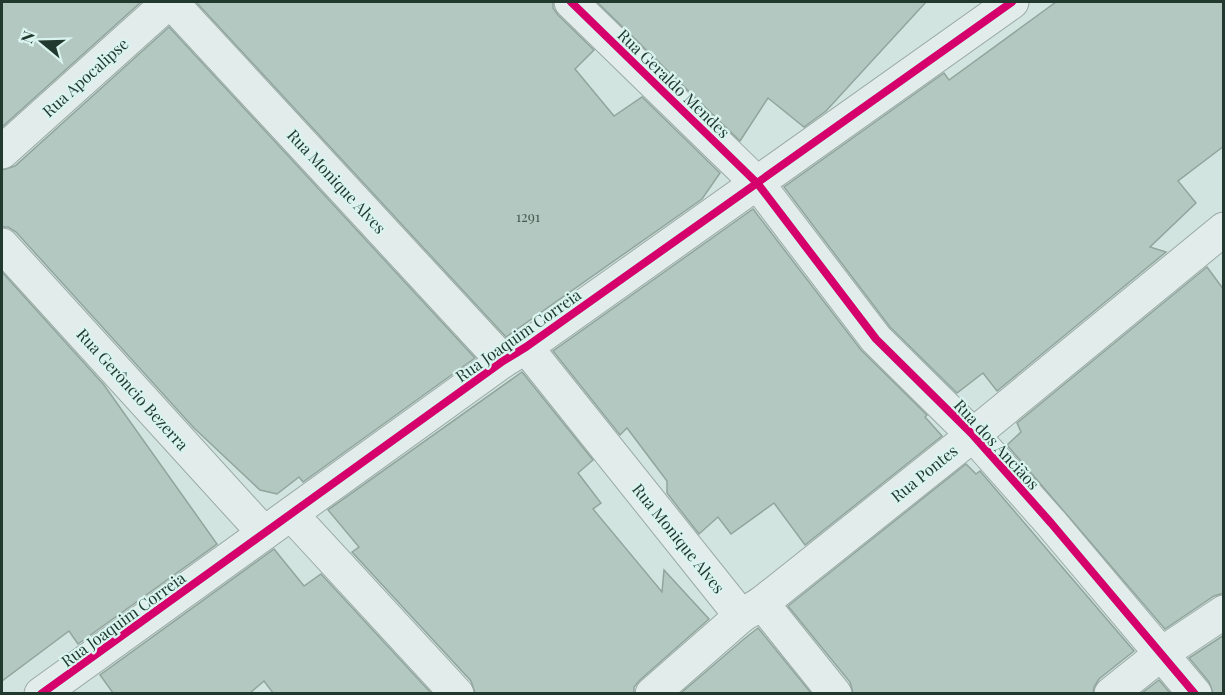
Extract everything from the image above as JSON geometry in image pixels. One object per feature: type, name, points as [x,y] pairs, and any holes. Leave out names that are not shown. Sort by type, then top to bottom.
[{"type":"street","name":"Rua Apocalipse","points":[[2,152],[170,2]]},
{"type":"street","name":"Rua Monique Alves","points":[[170,2],[514,354],[752,610],[835,693]]},
{"type":"street","name":"Rua Geraldo Mendes","points":[[571,2],[758,184]]},
{"type":"street","name":"Rua Joaquim Correia","points":[[62,688],[264,533],[1012,2]]},
{"type":"street","name":"Rua dos Anciãos","points":[[758,184],[876,339],[973,435],[1195,693]]},
{"type":"street","name":"Rua Pontes","points":[[652,693],[752,610],[1221,237]]},
{"type":"street","name":"Rua Gerôncio Bezerra","points":[[2,245],[264,533]]},
{"type":"street","points":[[291,514],[457,693]]},
{"type":"street","points":[[1111,693],[1161,654],[1224,612]]},
{"type":"building","points":[[2,2],[141,2],[2,127]]},
{"type":"building","points":[[196,2],[553,2],[553,8],[558,15],[594,50],[575,69],[614,116],[642,97],[720,173],[702,199],[506,337]]},
{"type":"building","points":[[597,2],[926,2],[826,111],[804,127],[768,98],[740,141]]},
{"type":"building","points":[[1056,2],[1224,2],[1224,146],[1178,181],[1196,203],[1150,247],[1166,252],[997,391],[983,373],[957,393],[890,327],[784,187],[944,73],[949,80]]},
{"type":"building","points":[[169,27],[475,358],[303,482],[299,477],[277,494],[260,490],[194,428],[16,232],[8,227],[2,227],[2,170],[15,166]]},
{"type":"building","points":[[753,209],[861,350],[927,415],[925,417],[942,436],[805,545],[774,503],[731,534],[718,517],[699,534],[667,493],[667,481],[627,428],[620,435],[553,351]]},
{"type":"building","points":[[1207,267],[1224,290],[1224,593],[1214,596],[1165,629],[1007,445],[1021,432],[1017,423]]},
{"type":"building","points":[[2,272],[104,385],[217,544],[78,644],[69,631],[2,681]]},
{"type":"building","points":[[522,372],[593,460],[578,473],[601,503],[593,509],[662,592],[664,570],[709,619],[640,680],[634,687],[634,693],[475,693],[471,681],[352,552],[359,547],[328,510]]},
{"type":"building","points":[[966,464],[976,474],[980,471],[1134,651],[1099,679],[1093,693],[853,693],[850,682],[788,606]]},
{"type":"building","points":[[274,549],[304,586],[321,574],[431,693],[273,693],[264,681],[250,693],[113,693],[100,675]]},
{"type":"building","points":[[758,628],[811,693],[681,693],[744,639]]},
{"type":"building","points":[[1224,635],[1224,693],[1213,693],[1209,682],[1189,658]]},
{"type":"building","points":[[1159,680],[1170,693],[1142,693]]},
{"type":"cycle path","points":[[571,2],[758,184],[876,339],[973,435],[1051,523],[1195,694]]},
{"type":"cycle path","points":[[41,694],[503,361],[526,347],[1012,2]]}]
